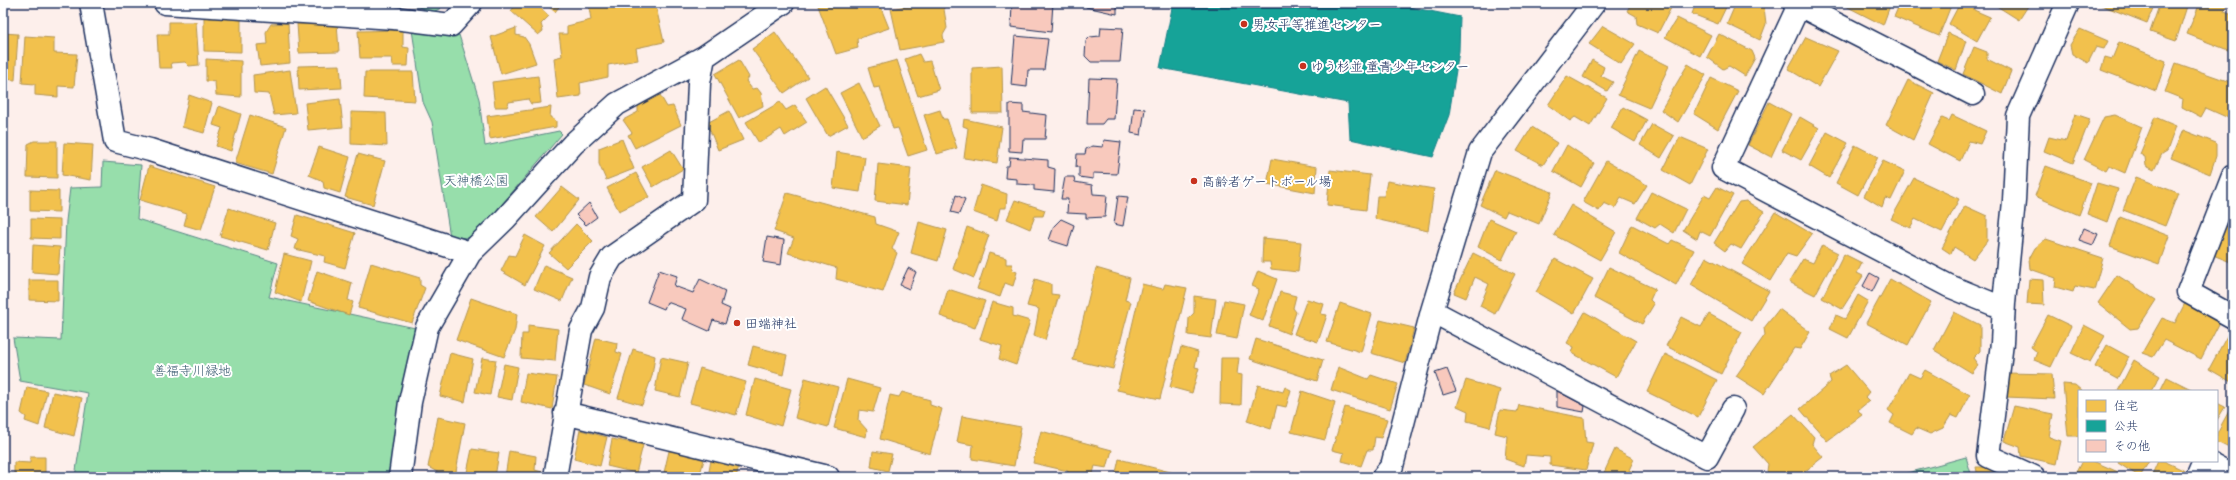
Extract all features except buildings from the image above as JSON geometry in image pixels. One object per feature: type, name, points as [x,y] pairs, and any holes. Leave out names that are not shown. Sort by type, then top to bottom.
[{"type":"street","points":[[91,3],[115,141],[150,150],[470,253]]},
{"type":"street","points":[[165,3],[391,10],[451,25],[471,3]]},
{"type":"street","points":[[400,477],[410,402],[428,326],[470,253],[505,219],[572,144],[617,104],[704,57],[783,3]]},
{"type":"street","points":[[1383,477],[1392,466],[1432,311],[1480,152],[1594,3]]},
{"type":"street","points":[[2034,477],[1988,456],[2002,343],[2004,303],[2014,201],[2018,116],[2068,3]]},
{"type":"street","points":[[1973,94],[1796,4],[1723,168],[1949,286],[1993,304],[2004,303]]},
{"type":"street","points":[[554,477],[581,330],[593,308],[600,277],[612,257],[694,200],[699,83],[704,57]]},
{"type":"street","points":[[2233,176],[2188,292],[2233,317]]},
{"type":"street","points":[[1432,311],[1707,457],[1733,408]]},
{"type":"street","points":[[565,413],[766,470],[828,477]]},
{"type":"street","points":[[2197,477],[2204,462]]},
{"type":"street","points":[[2206,462],[2233,477]]},
{"type":"green space","points":[[407,3],[439,3],[441,8],[433,12]]},
{"type":"green space","name":"天神橋公園","points":[[412,30],[455,37],[459,35],[479,99],[485,146],[559,131],[562,134],[473,238],[450,237],[432,122],[423,102]]},
{"type":"green space","name":"善福寺川緑地","points":[[103,162],[141,165],[137,219],[278,263],[269,297],[420,329],[401,398],[388,477],[75,477],[88,393],[20,381],[13,338],[61,340],[66,221],[70,188],[102,187]]},
{"type":"green space","points":[[1966,457],[1972,477],[1893,477]]},
{"type":"place","name":"男女平等推進センター","points":[[1244,24]]},
{"type":"place","name":"ゆう杉並 童青少年センター","points":[[1303,66]]},
{"type":"place","name":"高齢者ゲートボール場","points":[[1194,181]]},
{"type":"place","name":"田端神社","points":[[737,323]]}]
